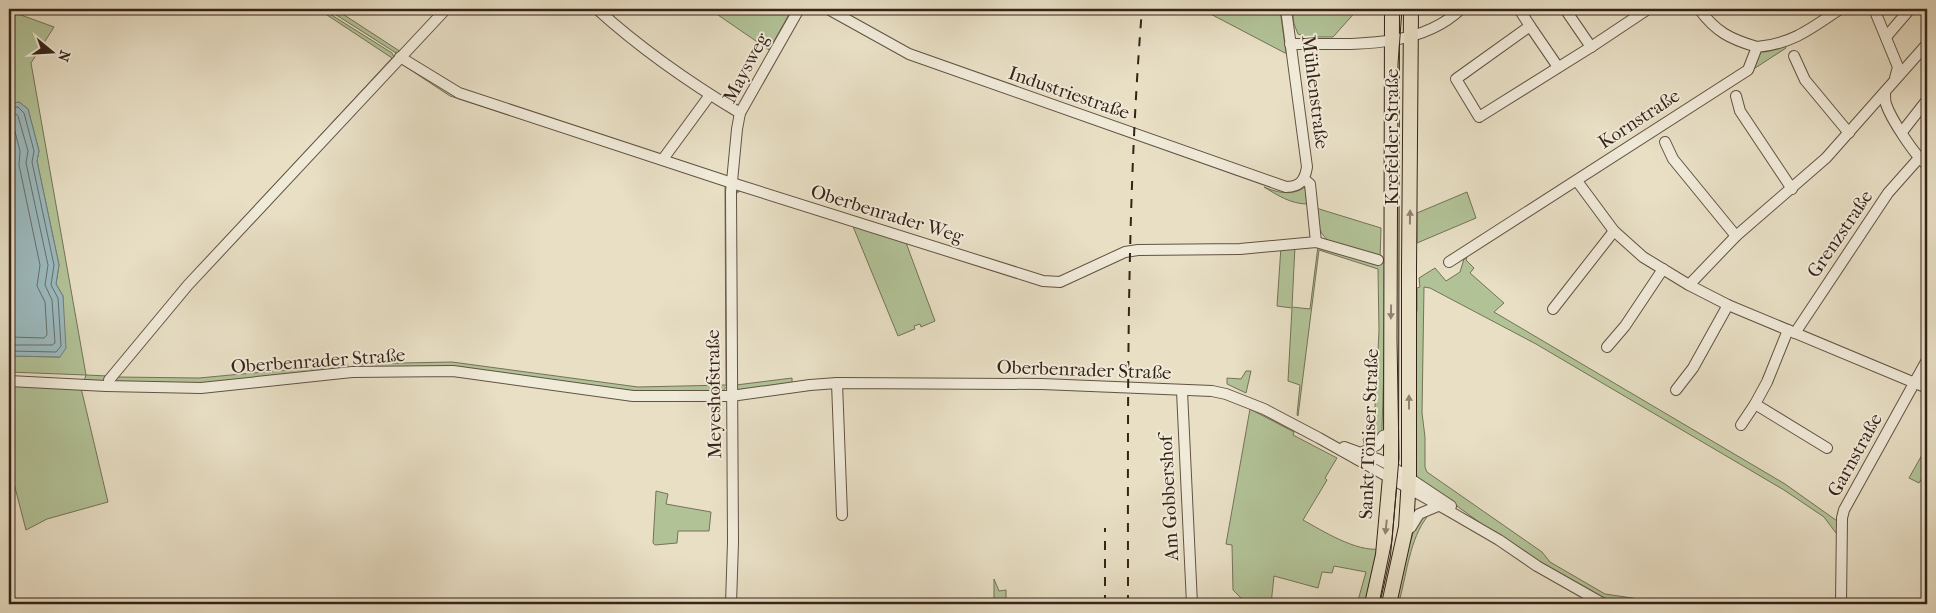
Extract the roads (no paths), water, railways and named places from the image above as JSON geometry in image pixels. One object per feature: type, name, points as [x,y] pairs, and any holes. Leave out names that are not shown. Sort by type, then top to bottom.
[{"type":"main road","name":"Krefelder Straße","points":[[1387,262],[1392,9]]},
{"type":"main road","name":"Krefelder Straße","points":[[1409,267],[1412,9]]},
{"type":"main road","name":"Sankt Töniser Straße","points":[[1372,604],[1383,554],[1391,472],[1387,262]]},
{"type":"main road","name":"Sankt Töniser Straße","points":[[1389,604],[1405,533],[1409,484],[1409,267]]},
{"type":"street","points":[[109,380],[188,285],[446,9]]},
{"type":"street","points":[[597,9],[622,32],[740,113]]},
{"type":"street","name":"Maysweg","points":[[732,180],[740,113],[799,9]]},
{"type":"street","name":"Industriestraße","points":[[828,9],[909,54],[945,68],[1286,187],[1295,187],[1304,179]]},
{"type":"street","name":"Mühlenstraße","points":[[1286,9],[1307,167],[1304,179]]},
{"type":"street","points":[[1290,44],[1353,43],[1412,36],[1435,28],[1452,18],[1461,9]]},
{"type":"street","points":[[1519,9],[1558,67]]},
{"type":"street","points":[[1565,9],[1591,47]]},
{"type":"street","points":[[1699,9],[1715,28],[1727,36],[1757,47],[1801,36],[1840,9]]},
{"type":"street","points":[[1874,9],[1898,67],[1894,81]]},
{"type":"street","points":[[1886,37],[1910,9]]},
{"type":"street","points":[[1530,26],[1456,79],[1479,117],[1591,47],[1642,10]]},
{"type":"street","points":[[1688,285],[1736,236],[1826,158],[1927,44]]},
{"type":"street","name":"Kornstraße","points":[[1449,262],[1748,70],[1757,47]]},
{"type":"street","points":[[1794,56],[1805,80],[1849,134]]},
{"type":"street","name":"Oberbenrader Weg","points":[[400,57],[459,93],[1043,281],[1060,282],[1129,251],[1240,249],[1316,242],[1387,262]]},
{"type":"street","points":[[1885,92],[1886,105],[1918,158],[1927,165]]},
{"type":"street","points":[[664,158],[710,94]]},
{"type":"street","points":[[1736,96],[1740,111],[1792,189]]},
{"type":"street","points":[[1902,132],[1927,100]]},
{"type":"street","points":[[1665,142],[1673,160],[1736,236]]},
{"type":"street","name":"Grenzstraße","points":[[1741,425],[1755,404],[1792,331],[1888,193],[1918,158]]},
{"type":"street","points":[[1304,179],[1310,184],[1316,242]]},
{"type":"street","name":"Meyeshofstraße","points":[[731,604],[733,542],[730,259],[732,180]]},
{"type":"street","points":[[1576,181],[1614,230],[1643,257],[1688,285],[1728,305],[1927,388]]},
{"type":"street","points":[[1553,309],[1614,230]]},
{"type":"street","points":[[1607,348],[1625,326],[1663,269]]},
{"type":"street","points":[[1676,390],[1693,368],[1728,305]]},
{"type":"street","name":"Garnstraße","points":[[1841,604],[1842,518],[1844,510],[1927,360]]},
{"type":"street","name":"Oberbenrader Straße","points":[[9,380],[106,386],[201,388],[352,372],[453,371],[633,396],[731,396],[837,383],[1042,384],[1212,391],[1240,398],[1391,472]]},
{"type":"street","points":[[837,383],[842,515]]},
{"type":"street","name":"Am Gobbershof","points":[[1182,390],[1192,604]]},
{"type":"street","points":[[1755,404],[1827,448]]},
{"type":"street","points":[[1361,453],[1377,445],[1384,436],[1391,433]]},
{"type":"street","name":"Oberbenrader Straße","points":[[1319,438],[1361,453],[1409,484],[1438,506],[1499,540]]},
{"type":"street","name":"Oberbenrader Straße","points":[[1409,484],[1482,526],[1537,566],[1604,604]]},
{"type":"street","points":[[1405,533],[1419,514],[1438,506]]},
{"type":"water","points":[[19,102],[28,109],[39,151],[37,161],[59,265],[56,284],[63,296],[66,348],[60,357],[9,356],[9,104]]},
{"type":"tram line","points":[[1379,604],[1392,540],[1399,458],[1397,339],[1398,64],[1402,9]]},
{"type":"railway","points":[[1128,604],[1128,381],[1131,232],[1133,158],[1142,9]]},
{"type":"railway","points":[[1105,528],[1105,604]]}]
